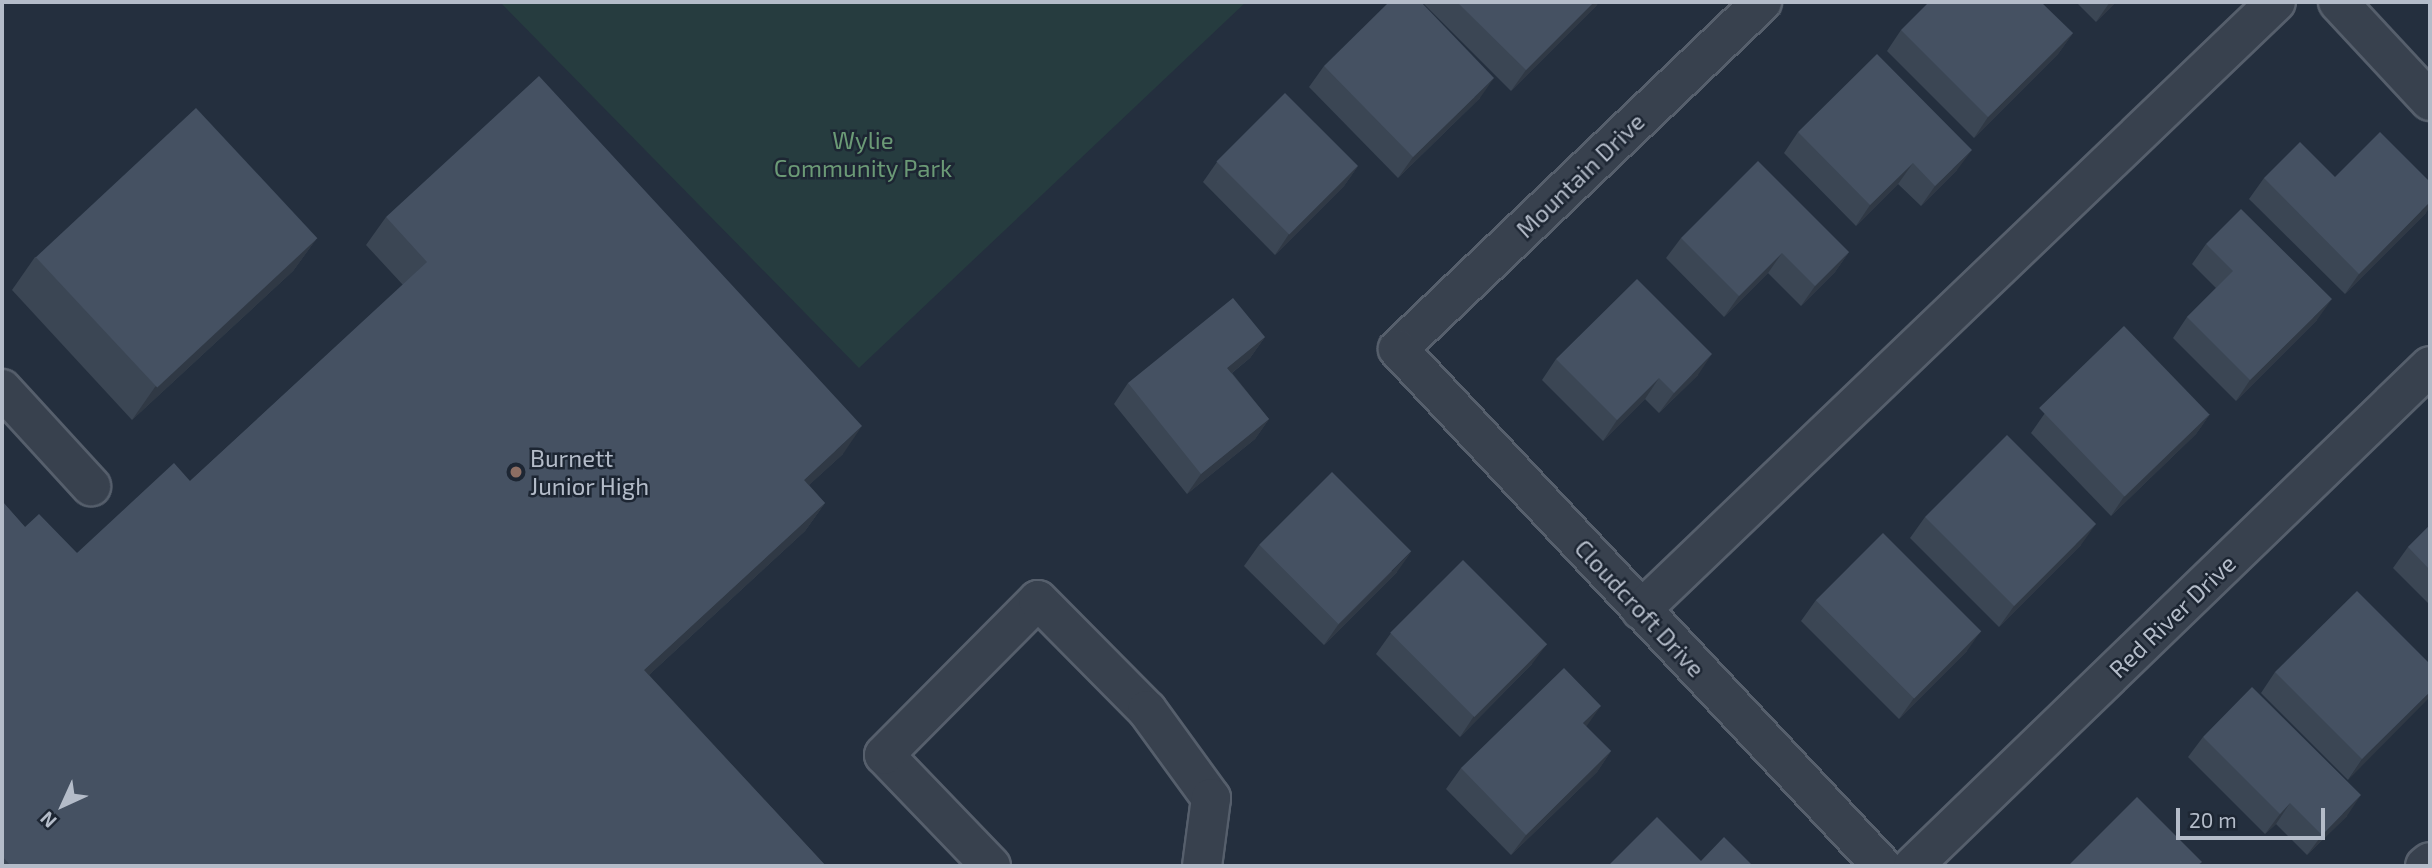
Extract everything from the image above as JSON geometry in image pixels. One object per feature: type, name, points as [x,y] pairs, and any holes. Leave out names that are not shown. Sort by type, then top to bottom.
[{"type":"street","name":"Mountain Drive","points":[[1398,349],[1762,2]]},
{"type":"street","points":[[1642,610],[2276,2]]},
{"type":"street","points":[[2338,2],[2430,101]]},
{"type":"street","name":"Cloudcroft Drive","points":[[1398,349],[1882,866]]},
{"type":"street","name":"Red River Drive","points":[[1913,866],[2430,366]]},
{"type":"street","points":[[2,389],[92,486]]},
{"type":"street","points":[[991,866],[884,755],[1038,600],[1147,710],[1211,798],[1202,866]]},
{"type":"street","points":[[2425,866],[2430,862]]},
{"type":"green space","name":"Wylie Community Park","points":[[500,2],[1246,2],[859,368]]},
{"type":"building","points":[[1389,2],[1421,2],[1494,78],[1413,157],[1324,66]]},
{"type":"building","points":[[1457,2],[1594,2],[1526,70]]},
{"type":"building","points":[[1929,2],[2041,2],[2073,33],[1988,117],[1901,30]]},
{"type":"building","points":[[1877,54],[1972,150],[1935,186],[1913,163],[1870,205],[1798,132]]},
{"type":"building","name":"Burnett Junior High","points":[[539,76],[862,426],[804,480],[825,503],[644,670],[826,866],[11,866],[2,856],[2,501],[25,527],[39,514],[77,553],[174,463],[190,481],[427,262],[386,217]]},
{"type":"building","points":[[1285,93],[1358,166],[1289,234],[1216,162]]},
{"type":"building","points":[[196,108],[317,238],[157,388],[36,257]]},
{"type":"building","points":[[2380,132],[2430,182],[2430,202],[2359,274],[2264,178],[2300,142],[2335,177]]},
{"type":"building","points":[[1758,161],[1849,252],[1815,286],[1782,253],[1739,296],[1681,238]]},
{"type":"building","points":[[2241,209],[2332,299],[2250,380],[2187,317],[2233,271],[2206,244]]},
{"type":"building","points":[[1637,279],[1712,354],[1674,393],[1659,378],[1617,420],[1556,359]]},
{"type":"building","points":[[1233,298],[1265,337],[1227,368],[1269,419],[1201,474],[1128,383]]},
{"type":"building","points":[[2124,326],[2209,414],[2125,496],[2039,408]]},
{"type":"building","points":[[2007,435],[2096,524],[2014,606],[1925,517]]},
{"type":"building","points":[[1332,472],[1411,551],[1338,624],[1259,545]]},
{"type":"building","points":[[2430,525],[2430,570],[2408,547]]},
{"type":"building","points":[[1883,533],[1981,631],[1914,698],[1816,600]]},
{"type":"building","points":[[1463,560],[1547,644],[1474,717],[1390,633]]},
{"type":"building","points":[[2357,591],[2430,664],[2430,692],[2362,759],[2275,672]]},
{"type":"building","points":[[1564,668],[1601,706],[1583,723],[1611,751],[1526,835],[1461,768]]},
{"type":"building","points":[[2252,687],[2361,795],[2322,835],[2290,803],[2280,814],[2203,737]]},
{"type":"building","points":[[2137,797],[2202,862],[2197,866],[2068,866]]},
{"type":"building","points":[[1657,817],[1701,861],[1724,837],[1753,866],[1608,866]]},
{"type":"place","name":"Burnett Junior High","points":[[516,472]]}]
